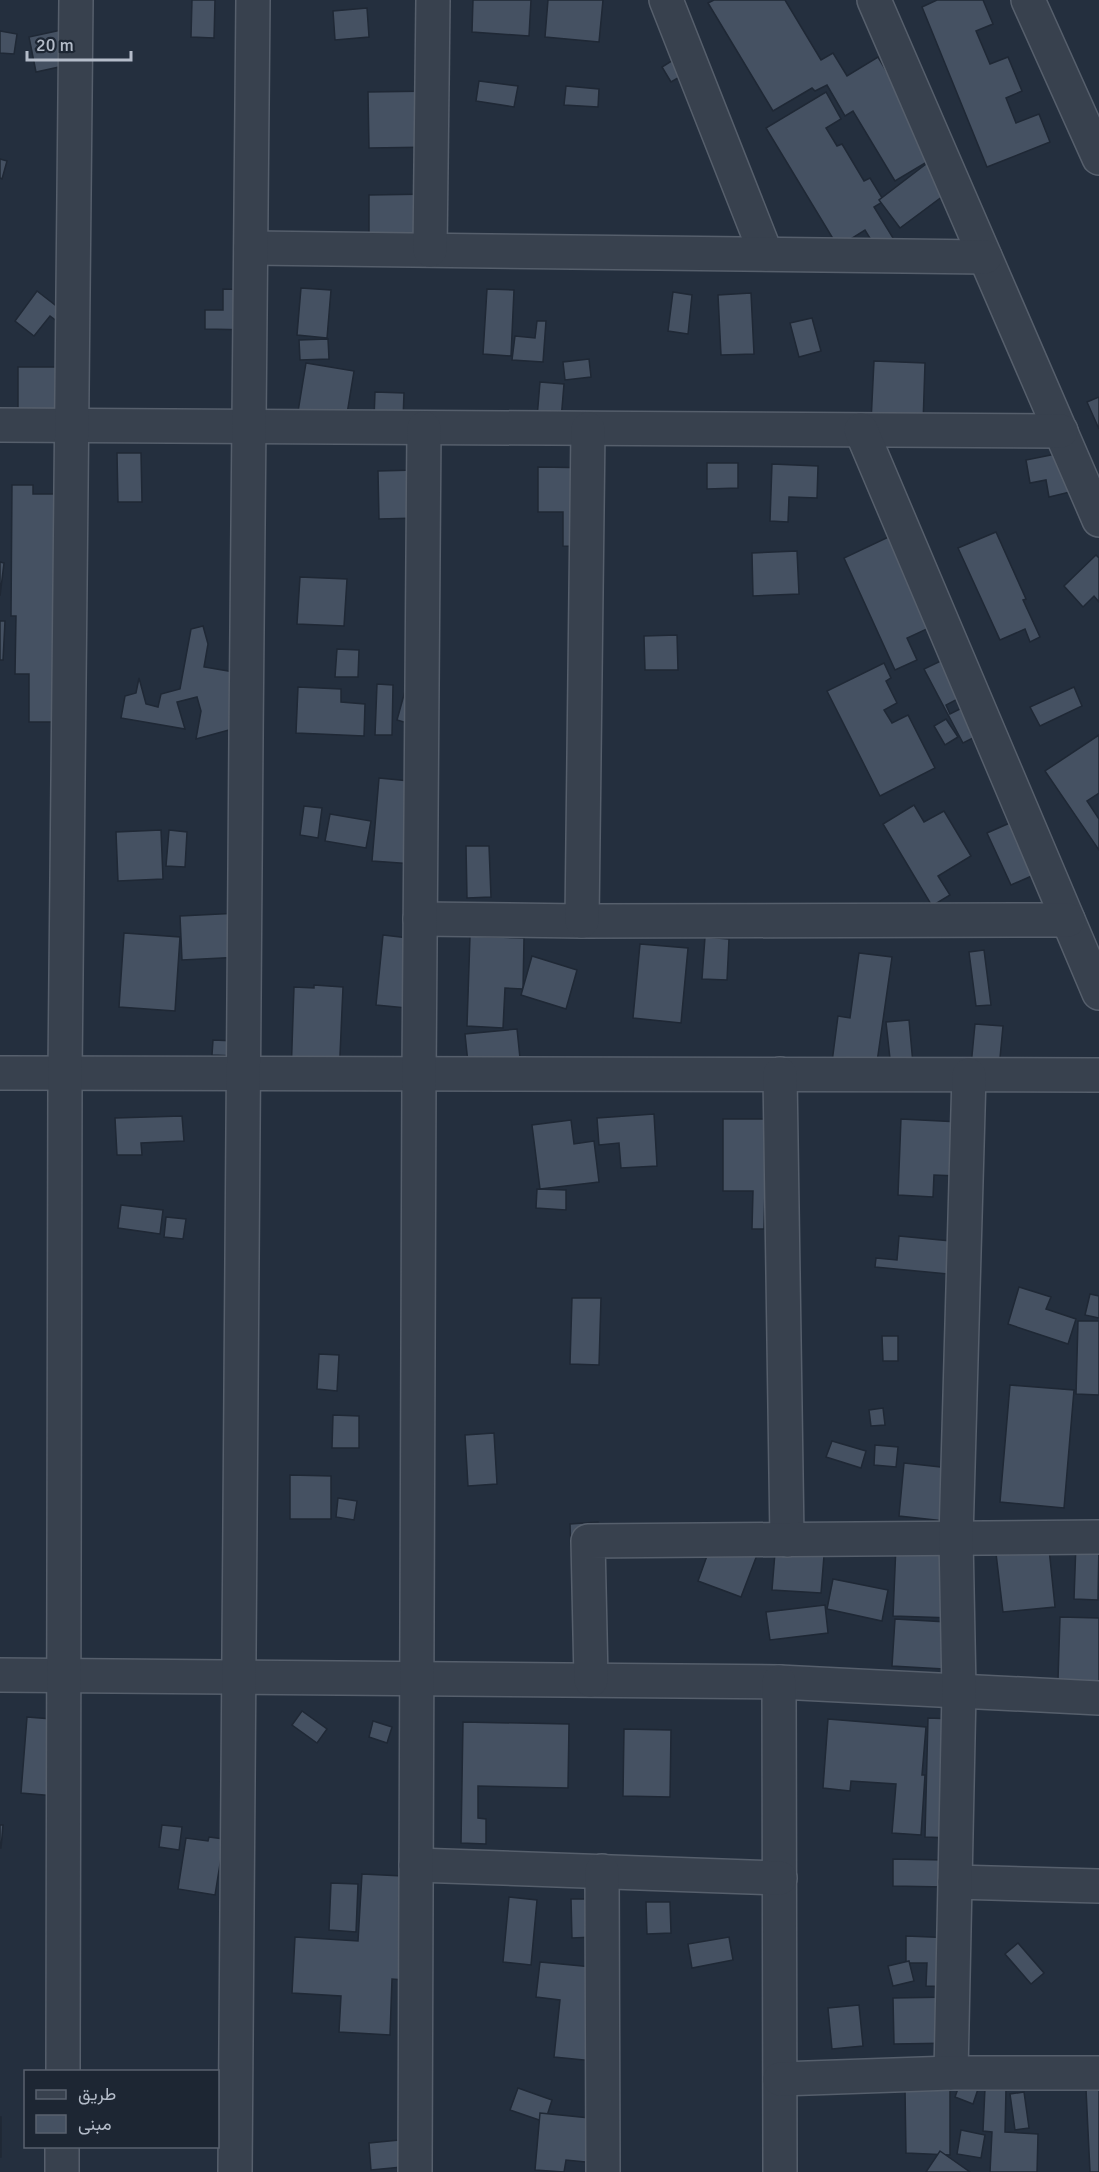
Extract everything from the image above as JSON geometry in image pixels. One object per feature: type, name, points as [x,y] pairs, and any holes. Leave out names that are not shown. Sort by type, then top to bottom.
[{"type":"street","points":[[63,2070],[65,1073],[75,0]]},
{"type":"street","points":[[235,2172],[241,1073],[253,0]]},
{"type":"street","points":[[430,250],[433,0]]},
{"type":"street","points":[[666,0],[766,254]]},
{"type":"street","points":[[874,0],[1099,520]]},
{"type":"street","points":[[1028,0],[1099,158]]},
{"type":"street","points":[[251,248],[986,257]]},
{"type":"street","points":[[0,424],[1061,431]]},
{"type":"street","points":[[415,2172],[424,428]]},
{"type":"street","points":[[582,921],[588,429]]},
{"type":"street","points":[[861,430],[1099,993]]},
{"type":"street","points":[[420,919],[1068,920]]},
{"type":"street","points":[[0,1073],[1099,1075]]},
{"type":"street","points":[[780,1074],[787,1540]]},
{"type":"street","points":[[951,2073],[959,1691],[956,1538],[969,1074]]},
{"type":"street","points":[[591,1680],[588,1541],[1099,1537]]},
{"type":"street","points":[[0,1675],[779,1682],[1099,1698]]},
{"type":"street","points":[[779,1682],[780,2172]]},
{"type":"street","points":[[416,1865],[780,1878]]},
{"type":"street","points":[[602,1871],[603,2172]]},
{"type":"street","points":[[955,1882],[1099,1886]]},
{"type":"street","points":[[780,2079],[951,2073],[1099,2073]]},
{"type":"street","points":[[62,2148],[62,2172]]},
{"type":"building","points":[[192,0],[215,0],[214,38],[191,37]]},
{"type":"building","points":[[473,0],[531,0],[529,36],[472,32]]},
{"type":"building","points":[[548,0],[603,0],[599,42],[545,37]]},
{"type":"building","points":[[714,0],[785,0],[821,60],[833,53],[847,76],[878,57],[937,156],[895,181],[853,111],[845,116],[827,85],[815,91],[812,88],[773,111],[708,3]]},
{"type":"building","points":[[937,0],[983,0],[993,24],[976,31],[990,64],[1008,57],[1022,91],[1006,98],[1016,123],[1039,114],[1050,142],[987,167],[922,7]]},
{"type":"building","points":[[367,8],[369,37],[335,40],[333,11]]},
{"type":"building","points":[[75,27],[82,62],[36,72],[29,37]]},
{"type":"building","points":[[0,31],[17,34],[14,54],[0,53]]},
{"type":"building","points":[[681,55],[690,71],[671,82],[662,67]]},
{"type":"building","points":[[479,81],[518,86],[514,107],[476,101]]},
{"type":"building","points":[[566,86],[599,89],[598,107],[564,105]]},
{"type":"building","points":[[435,91],[436,147],[369,148],[368,92]]},
{"type":"building","points":[[826,92],[841,119],[826,128],[837,146],[842,144],[864,181],[870,178],[884,201],[874,207],[901,251],[884,261],[865,230],[838,247],[766,128]]},
{"type":"building","points":[[0,159],[7,161],[2,179],[0,178]]},
{"type":"building","points":[[930,161],[951,190],[900,228],[879,200]]},
{"type":"building","points":[[434,194],[435,253],[369,254],[369,195]]},
{"type":"building","points":[[301,288],[331,290],[327,338],[297,335]]},
{"type":"building","points":[[223,289],[254,290],[253,330],[205,329],[205,310],[223,310]]},
{"type":"building","points":[[487,289],[514,290],[511,356],[483,354]]},
{"type":"building","points":[[37,291],[73,319],[66,328],[50,316],[34,336],[15,321]]},
{"type":"building","points":[[673,292],[692,295],[688,334],[668,331]]},
{"type":"building","points":[[751,293],[754,354],[721,355],[718,295]]},
{"type":"building","points":[[812,318],[821,351],[799,357],[790,323]]},
{"type":"building","points":[[537,321],[546,321],[543,362],[512,360],[515,336],[535,338]]},
{"type":"building","points":[[328,339],[329,359],[300,360],[299,340]]},
{"type":"building","points":[[589,359],[591,377],[565,380],[563,362]]},
{"type":"building","points":[[874,361],[925,363],[923,424],[871,422]]},
{"type":"building","points":[[306,363],[354,371],[345,426],[297,418]]},
{"type":"building","points":[[18,367],[74,367],[73,431],[18,430]]},
{"type":"building","points":[[540,382],[564,384],[561,420],[537,418]]},
{"type":"building","points":[[375,392],[404,393],[403,420],[374,419]]},
{"type":"building","points":[[1099,397],[1099,429],[1087,402]]},
{"type":"building","points":[[117,453],[141,453],[142,502],[118,502]]},
{"type":"building","points":[[1061,453],[1070,492],[1049,497],[1046,480],[1030,483],[1026,460]]},
{"type":"building","points":[[707,463],[738,463],[738,488],[707,489]]},
{"type":"building","points":[[772,464],[818,466],[817,498],[789,497],[788,522],[770,521]]},
{"type":"building","points":[[538,467],[601,468],[600,547],[563,546],[563,512],[538,512]]},
{"type":"building","points":[[416,470],[418,518],[379,519],[378,471]]},
{"type":"building","points":[[12,485],[33,485],[33,494],[76,494],[72,722],[29,722],[29,674],[15,674],[16,616],[11,616]]},
{"type":"building","points":[[899,532],[942,622],[907,638],[917,660],[895,670],[844,558]]},
{"type":"building","points":[[996,532],[1040,637],[1030,642],[1025,629],[1000,640],[958,548]]},
{"type":"building","points":[[797,551],[799,594],[753,596],[752,553]]},
{"type":"building","points":[[1096,555],[1099,558],[1099,602],[1094,596],[1083,607],[1064,586]]},
{"type":"building","points":[[0,562],[4,563],[0,596]]},
{"type":"building","points":[[300,577],[347,579],[344,626],[297,624]]},
{"type":"building","points":[[0,621],[5,621],[3,660],[0,660]]},
{"type":"building","points":[[203,626],[208,644],[204,667],[234,672],[240,727],[196,739],[201,711],[197,697],[177,702],[185,729],[121,718],[125,696],[136,693],[139,678],[146,704],[158,707],[161,694],[180,689],[191,629]]},
{"type":"building","points":[[677,635],[678,670],[645,670],[644,636]]},
{"type":"building","points":[[337,649],[359,650],[358,677],[335,677]]},
{"type":"building","points":[[951,656],[969,693],[946,705],[950,714],[976,701],[991,729],[963,743],[924,669]]},
{"type":"building","points":[[884,663],[891,678],[886,681],[897,703],[884,710],[892,723],[908,715],[935,768],[880,796],[827,691]]},
{"type":"building","points":[[377,684],[393,685],[392,735],[375,735]]},
{"type":"building","points":[[407,684],[414,725],[397,720]]},
{"type":"building","points":[[298,687],[341,689],[341,702],[365,704],[364,736],[296,733]]},
{"type":"building","points":[[1074,687],[1082,706],[1040,726],[1030,707]]},
{"type":"building","points":[[946,719],[958,737],[945,745],[934,726]]},
{"type":"building","points":[[1099,735],[1099,793],[1087,801],[1099,819],[1099,850],[1045,771]]},
{"type":"building","points":[[379,778],[420,782],[414,864],[372,861]]},
{"type":"building","points":[[914,805],[924,822],[944,811],[971,856],[938,876],[950,895],[932,906],[883,824]]},
{"type":"building","points":[[304,806],[322,808],[318,838],[300,835]]},
{"type":"building","points":[[330,814],[371,821],[366,848],[325,841]]},
{"type":"building","points":[[1019,819],[1043,871],[1011,885],[987,833]]},
{"type":"building","points":[[161,830],[163,879],[118,881],[116,832]]},
{"type":"building","points":[[169,830],[187,832],[185,867],[166,866]]},
{"type":"building","points":[[466,846],[489,846],[491,897],[467,898]]},
{"type":"building","points":[[240,913],[242,957],[182,960],[180,916]]},
{"type":"building","points":[[124,933],[180,937],[175,1011],[119,1007]]},
{"type":"building","points":[[383,935],[409,938],[417,1009],[376,1005]]},
{"type":"building","points":[[470,936],[524,938],[523,989],[505,988],[503,1028],[467,1026]]},
{"type":"building","points":[[705,937],[729,939],[727,980],[702,979]]},
{"type":"building","points":[[640,944],[688,948],[681,1023],[633,1018]]},
{"type":"building","points":[[984,950],[991,1005],[976,1006],[969,952]]},
{"type":"building","points":[[859,953],[892,957],[875,1076],[831,1070],[838,1016],[850,1018]]},
{"type":"building","points":[[532,956],[577,970],[566,1009],[521,995]]},
{"type":"building","points":[[314,985],[343,987],[339,1078],[291,1076],[294,987],[314,988]]},
{"type":"building","points":[[909,1020],[914,1075],[892,1077],[886,1022]]},
{"type":"building","points":[[975,1024],[1003,1026],[997,1090],[969,1087]]},
{"type":"building","points":[[517,1029],[521,1068],[469,1073],[465,1034]]},
{"type":"building","points":[[213,1040],[236,1041],[235,1056],[212,1055]]},
{"type":"building","points":[[654,1114],[657,1166],[621,1168],[619,1143],[599,1145],[597,1118]]},
{"type":"building","points":[[182,1116],[184,1141],[141,1143],[142,1155],[117,1155],[115,1118]]},
{"type":"building","points":[[723,1119],[782,1119],[781,1189],[765,1188],[764,1229],[752,1229],[753,1191],[723,1191]]},
{"type":"building","points":[[901,1119],[960,1122],[958,1176],[934,1175],[933,1197],[898,1195]]},
{"type":"building","points":[[571,1120],[574,1144],[594,1141],[599,1182],[540,1189],[532,1125]]},
{"type":"building","points":[[537,1189],[566,1190],[566,1210],[536,1208]]},
{"type":"building","points":[[121,1205],[163,1210],[160,1234],[118,1228]]},
{"type":"building","points":[[166,1217],[186,1219],[183,1239],[164,1237]]},
{"type":"building","points":[[899,1236],[951,1241],[948,1274],[875,1267],[876,1258],[897,1260]]},
{"type":"building","points":[[1019,1287],[1051,1297],[1046,1309],[1076,1319],[1068,1344],[1008,1324]]},
{"type":"building","points":[[1090,1294],[1099,1296],[1099,1318],[1085,1315]]},
{"type":"building","points":[[572,1298],[601,1298],[599,1365],[570,1364]]},
{"type":"building","points":[[1078,1321],[1099,1321],[1099,1395],[1076,1394]]},
{"type":"building","points":[[882,1336],[898,1336],[898,1361],[883,1361]]},
{"type":"building","points":[[319,1354],[339,1355],[337,1391],[317,1389]]},
{"type":"building","points":[[1010,1385],[1074,1390],[1064,1508],[1000,1502]]},
{"type":"building","points":[[883,1408],[885,1425],[871,1426],[869,1410]]},
{"type":"building","points":[[333,1415],[359,1416],[359,1448],[332,1448]]},
{"type":"building","points":[[494,1433],[497,1484],[468,1486],[465,1435]]},
{"type":"building","points":[[832,1441],[866,1451],[861,1468],[826,1457]]},
{"type":"building","points":[[875,1445],[898,1447],[896,1467],[874,1465]]},
{"type":"building","points":[[904,1463],[968,1470],[963,1523],[899,1516]]},
{"type":"building","points":[[290,1475],[331,1476],[331,1519],[290,1519]]},
{"type":"building","points":[[338,1498],[357,1501],[354,1520],[336,1517]]},
{"type":"building","points":[[598,1522],[600,1552],[571,1553],[570,1524]]},
{"type":"building","points":[[713,1539],[757,1555],[741,1597],[698,1581]]},
{"type":"building","points":[[1048,1539],[1055,1607],[1003,1612],[995,1545]]},
{"type":"building","points":[[776,1540],[825,1543],[821,1593],[772,1590]]},
{"type":"building","points":[[1076,1543],[1099,1543],[1098,1600],[1074,1599]]},
{"type":"building","points":[[896,1545],[954,1546],[952,1618],[893,1616]]},
{"type":"building","points":[[833,1579],[888,1590],[882,1621],[827,1609]]},
{"type":"building","points":[[825,1605],[828,1633],[770,1640],[766,1612]]},
{"type":"building","points":[[1060,1617],[1099,1618],[1099,1681],[1058,1680]]},
{"type":"building","points":[[895,1619],[947,1622],[944,1669],[892,1666]]},
{"type":"building","points":[[302,1711],[327,1729],[317,1743],[292,1725]]},
{"type":"building","points":[[27,1717],[52,1719],[67,1797],[21,1793]]},
{"type":"building","points":[[928,1718],[955,1719],[952,1838],[925,1837]]},
{"type":"building","points":[[828,1719],[926,1727],[921,1835],[892,1833],[896,1784],[851,1781],[850,1791],[823,1788]]},
{"type":"building","points":[[373,1721],[392,1727],[387,1743],[369,1737]]},
{"type":"building","points":[[463,1722],[569,1724],[568,1788],[478,1786],[478,1818],[486,1819],[486,1844],[461,1843]]},
{"type":"building","points":[[624,1729],[671,1730],[670,1797],[623,1796]]},
{"type":"building","points":[[0,1825],[3,1825],[1,1848],[0,1848]]},
{"type":"building","points":[[162,1825],[182,1827],[179,1850],[159,1847]]},
{"type":"building","points":[[209,1837],[224,1839],[215,1895],[178,1889],[186,1838],[208,1841]]},
{"type":"building","points":[[893,1859],[946,1860],[945,1887],[893,1886]]},
{"type":"building","points":[[362,1874],[423,1877],[418,1981],[392,1979],[390,2035],[339,2032],[341,1996],[292,1993],[295,1937],[358,1941]]},
{"type":"building","points":[[331,1883],[358,1884],[356,1932],[329,1930]]},
{"type":"building","points":[[509,1897],[537,1900],[531,1965],[503,1962]]},
{"type":"building","points":[[571,1899],[592,1899],[594,1937],[572,1938]]},
{"type":"building","points":[[646,1902],[670,1902],[671,1933],[647,1934]]},
{"type":"building","points":[[906,1936],[955,1938],[954,1987],[926,1986],[927,1963],[906,1963]]},
{"type":"building","points":[[729,1937],[733,1960],[692,1968],[688,1944]]},
{"type":"building","points":[[1018,1943],[1044,1973],[1031,1984],[1005,1954]]},
{"type":"building","points":[[909,1961],[914,1981],[893,1986],[888,1966]]},
{"type":"building","points":[[540,1962],[603,1968],[594,2061],[554,2057],[560,2000],[536,1997]]},
{"type":"building","points":[[953,1997],[954,2043],[894,2044],[893,1998]]},
{"type":"building","points":[[859,2005],[863,2046],[832,2049],[828,2008]]},
{"type":"building","points":[[961,2080],[979,2086],[973,2104],[955,2097]]},
{"type":"building","points":[[518,2088],[552,2100],[545,2122],[510,2110]]},
{"type":"building","points":[[985,2088],[1006,2089],[1005,2132],[1038,2134],[1037,2172],[990,2172],[992,2132],[983,2131]]},
{"type":"building","points":[[905,2089],[950,2089],[950,2155],[906,2153]]},
{"type":"building","points":[[1086,2089],[1099,2089],[1099,2172],[1090,2172]]},
{"type":"building","points":[[1024,2092],[1029,2128],[1015,2130],[1010,2094]]},
{"type":"building","points":[[540,2113],[600,2119],[596,2163],[566,2160],[564,2172],[535,2170]]},
{"type":"building","points":[[1,2117],[1,2157],[0,2157]]},
{"type":"building","points":[[961,2130],[985,2135],[981,2158],[957,2154]]},
{"type":"building","points":[[420,2138],[423,2165],[371,2170],[369,2143]]},
{"type":"building","points":[[940,2151],[970,2172],[926,2172]]}]
